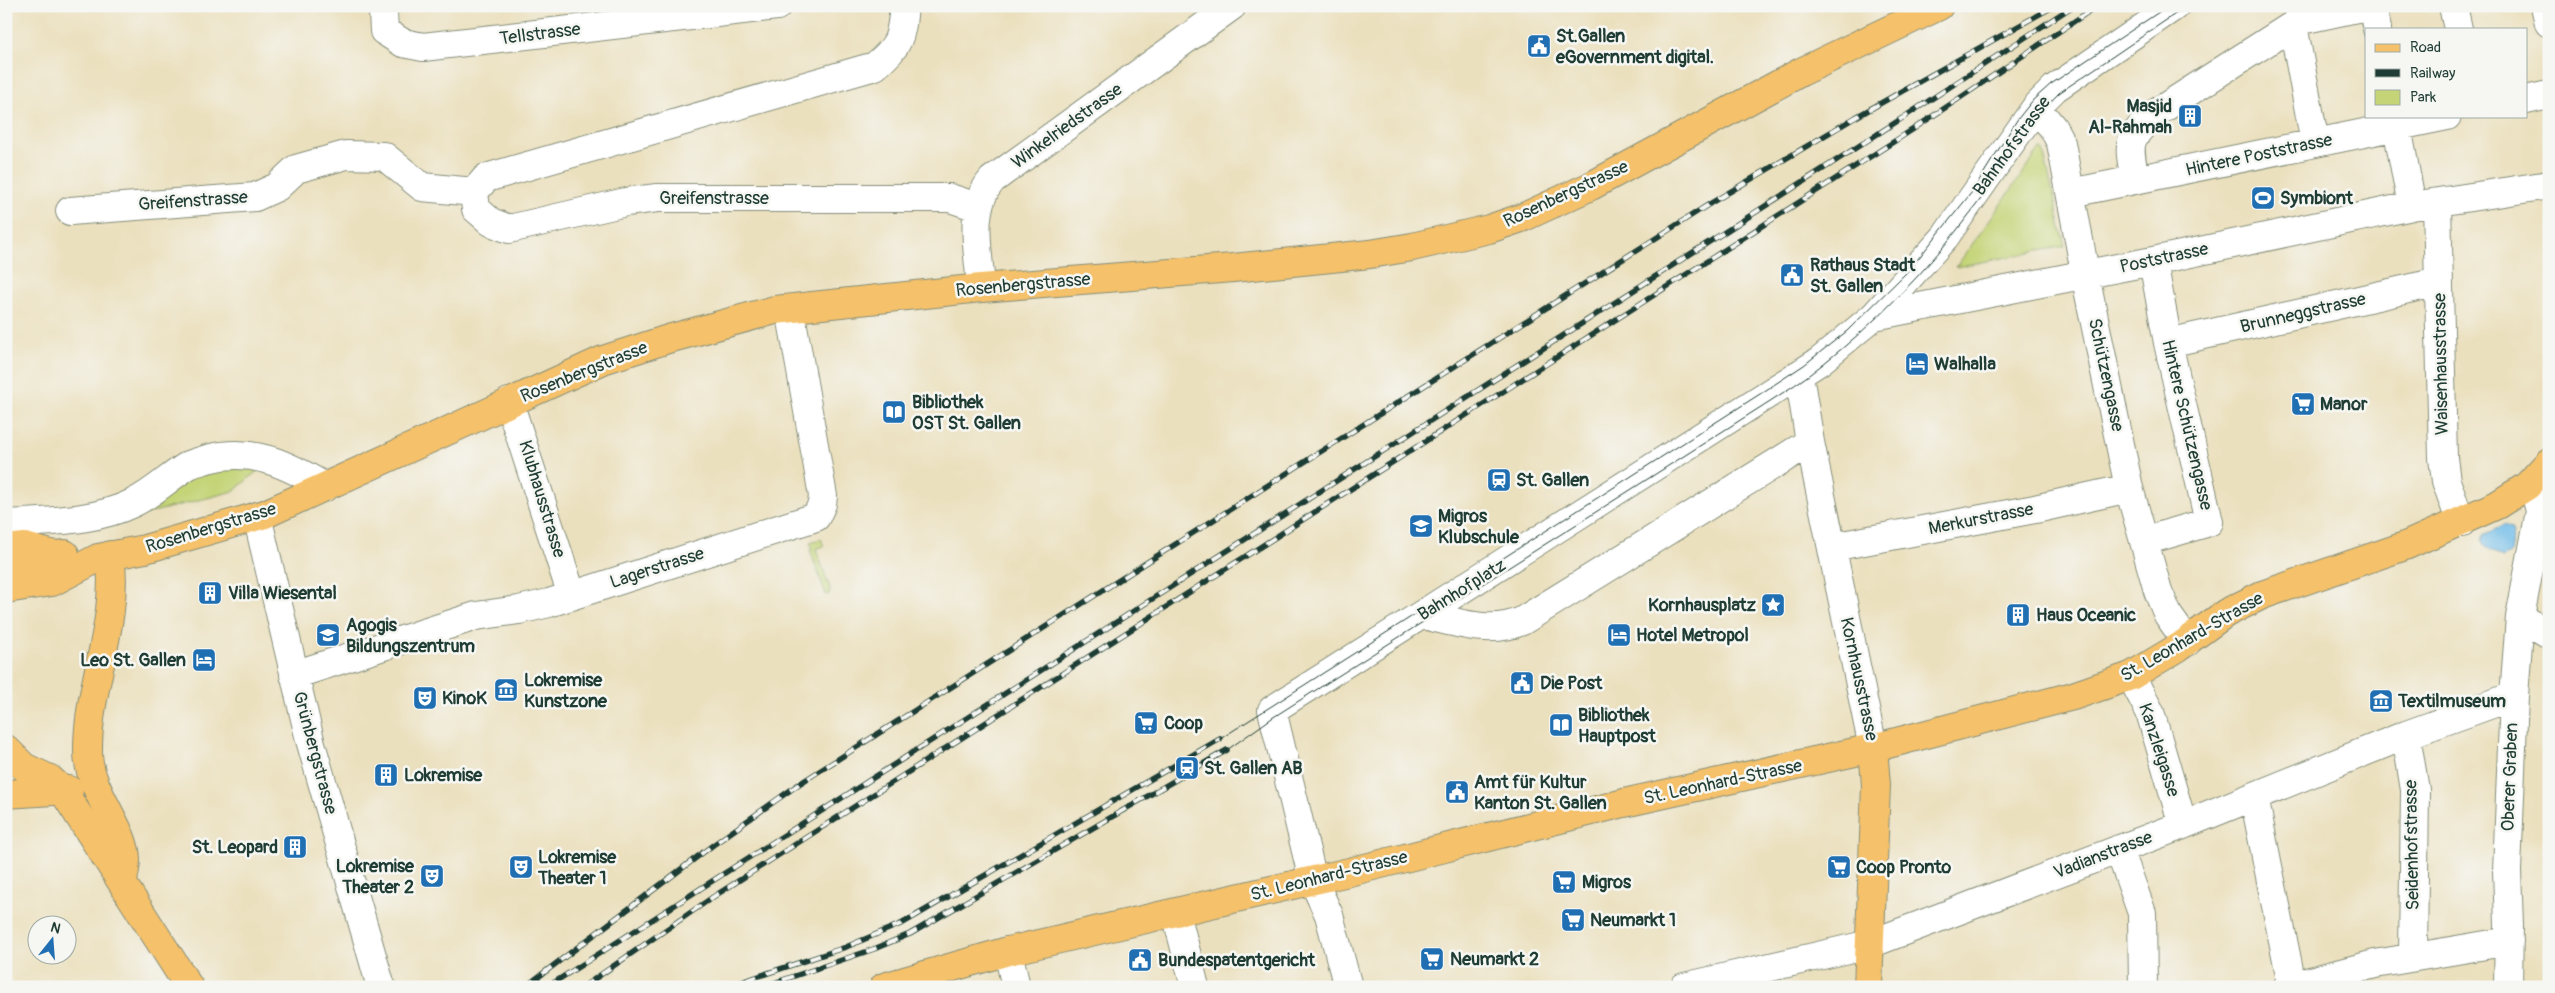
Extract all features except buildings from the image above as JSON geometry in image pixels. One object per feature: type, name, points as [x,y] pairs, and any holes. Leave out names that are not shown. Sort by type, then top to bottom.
[{"type":"main road","name":"Rosenbergstrasse","points":[[6,567],[25,564],[54,555],[104,556],[145,549],[257,516],[325,487],[603,360],[715,326],[790,309],[982,288],[1232,268],[1370,254],[1412,247],[1489,228],[1524,217],[1591,186],[1801,72],[1939,6]]},
{"type":"main road","points":[[2527,486],[2549,462]]},
{"type":"main road","name":"St. Leonhard-Strasse","points":[[884,987],[1008,951],[1176,913],[1624,803],[1873,748],[2073,696],[2131,676],[2187,642],[2226,613],[2262,595],[2283,586],[2396,549],[2461,523],[2497,505],[2527,486]]},
{"type":"main road","points":[[6,549],[25,547],[54,555]]},
{"type":"main road","name":"Rosenbergstrasse","points":[[6,589],[52,582],[104,556]]},
{"type":"main road","points":[[104,556],[110,607],[93,694],[88,751],[92,773],[126,857],[123,882]]},
{"type":"main road","name":"Kornhausstrasse","points":[[1868,987],[1876,785],[1873,748]]},
{"type":"main road","points":[[9,756],[32,772],[50,779],[63,791],[190,987]]},
{"type":"main road","points":[[6,794],[63,791],[81,784],[92,773]]},
{"type":"street","name":"Tellstrasse","points":[[378,8],[384,31],[403,43],[423,47],[777,6]]},
{"type":"street","points":[[474,192],[486,178],[875,66],[893,52],[902,27],[904,6]]},
{"type":"street","name":"Winkelriedstrasse","points":[[982,288],[976,219],[977,207],[983,190],[992,180],[1232,6]]},
{"type":"street","name":"Bahnhofstrasse","points":[[1874,316],[1945,237],[2036,107],[2055,88],[2175,6]]},
{"type":"street","points":[[2135,180],[2130,149],[2136,131],[2156,113],[2301,20],[2366,6]]},
{"type":"street","points":[[2372,6],[2377,28]]},
{"type":"street","points":[[2453,6],[2458,28]]},
{"type":"street","points":[[2545,6],[2549,23]]},
{"type":"street","points":[[2293,25],[2315,143]]},
{"type":"street","points":[[2528,100],[2549,96]]},
{"type":"street","name":"Schützengasse","points":[[2036,107],[2053,128],[2061,143],[2129,488],[2158,591],[2165,609],[2187,642]]},
{"type":"street","name":"Hintere Poststrasse","points":[[2071,193],[2315,143],[2396,121],[2427,118]]},
{"type":"street","name":"Waisenhausstrasse","points":[[2396,121],[2424,205],[2439,282],[2442,458],[2446,481],[2461,523]]},
{"type":"street","name":"Greifenstrasse","points":[[70,211],[255,197],[277,187],[296,169],[346,155],[384,156],[422,187],[474,192],[476,209],[491,222],[509,230],[626,202],[657,198],[950,198],[977,207]]},
{"type":"street","name":"Poststrasse","points":[[1799,375],[1820,361],[1874,316],[2424,205],[2549,185]]},
{"type":"street","name":"Hintere Schützengasse","points":[[2144,541],[2209,522],[2168,343],[2153,261]]},
{"type":"street","name":"Brunneggstrasse","points":[[2168,343],[2439,282]]},
{"type":"street","name":"Lagerstrasse","points":[[294,675],[476,616],[532,608],[572,596],[816,517],[822,504],[823,496],[790,309]]},
{"type":"street","name":"Kornhausstrasse","points":[[1799,375],[1810,442],[1873,748]]},
{"type":"street","name":"Bahnhofplatz","points":[[1313,880],[1272,710],[1799,375]]},
{"type":"street","name":"Klubhausstrasse","points":[[509,402],[572,596]]},
{"type":"street","points":[[1423,615],[1486,628],[1506,628],[1522,621],[1810,442]]},
{"type":"street","points":[[6,524],[69,520],[104,514],[134,503],[191,464],[226,454],[258,457],[292,467],[325,487]]},
{"type":"street","name":"Oberer Graben","points":[[2508,987],[2507,870],[2514,696],[2520,617],[2540,511],[2536,495],[2527,486]]},
{"type":"street","name":"Merkurstrasse","points":[[1832,548],[2035,509],[2129,488]]},
{"type":"street","name":"Grünbergstrasse","points":[[257,516],[310,740],[381,987]]},
{"type":"street","points":[[2520,617],[2549,634]]},
{"type":"street","name":"Kanzleigasse","points":[[2131,676],[2150,712],[2183,825]]},
{"type":"street","name":"Vadianstrasse","points":[[1684,987],[1870,944],[2183,825],[2406,734],[2514,696]]},
{"type":"street","name":"Seidenhofstrasse","points":[[2406,734],[2415,790],[2413,956]]},
{"type":"street","points":[[2254,797],[2290,986],[2413,956],[2509,941]]},
{"type":"street","points":[[2119,849],[2142,914],[2143,987]]},
{"type":"street","points":[[1313,880],[1329,915],[1348,987]]},
{"type":"street","points":[[1176,913],[1195,987]]},
{"type":"street","points":[[1008,951],[1016,987]]},
{"type":"green space","points":[[2040,149],[2043,150],[2065,246],[1956,267]]},
{"type":"green space","points":[[261,468],[234,491],[138,516],[197,469]]},
{"type":"green space","points":[[821,539],[824,546],[816,549],[830,588],[829,594],[826,595],[810,550],[812,549],[810,542]]},
{"type":"water","points":[[2504,525],[2511,528],[2513,533],[2510,554],[2502,558],[2485,547],[2482,541],[2484,535]]},
{"type":"tram line","points":[[1220,739],[1804,365],[1847,331],[1909,270],[1972,192],[2017,120],[2033,100],[2051,84],[2168,6]]},
{"type":"tram line","points":[[1227,750],[1272,718],[1816,370],[1883,312],[1938,254],[1982,197],[2034,121],[2059,93],[2187,6]]},
{"type":"railway","points":[[525,987],[713,845],[799,784],[1711,203],[1856,117],[2054,6]]},
{"type":"railway","points":[[547,987],[1904,117],[2073,6]]},
{"type":"railway","points":[[583,987],[713,897],[1912,130],[2097,6]]},
{"type":"railway","points":[[726,987],[846,947],[903,923],[1220,739]]},
{"type":"railway","points":[[762,987],[874,949],[910,934],[1227,750]]},
{"type":"place","name":"St.Gallen eGovernment digital.","points":[[1539,46]]},
{"type":"place","name":"Masjid Al-Rahmah","points":[[2190,116]]},
{"type":"place","name":"Symbiont","points":[[2263,198]]},
{"type":"place","name":"Rathaus Stadt St. Gallen","points":[[1792,275]]},
{"type":"place","name":"Walhalla","points":[[1917,364]]},
{"type":"place","name":"Manor","points":[[2303,404]]},
{"type":"place","name":"Bibliothek OST St. Gallen","points":[[894,412]]},
{"type":"place","name":"St. Gallen","points":[[1499,480]]},
{"type":"place","name":"Migros Klubschule","points":[[1421,526]]},
{"type":"place","name":"Villa Wiesental","points":[[210,593]]},
{"type":"place","name":"Kornhausplatz","points":[[1773,605]]},
{"type":"place","name":"Haus Oceanic","points":[[2018,615]]},
{"type":"place","name":"Agogis Bildungszentrum","points":[[328,635]]},
{"type":"place","name":"Hotel Metropol","points":[[1619,635]]},
{"type":"place","name":"Leo St. Gallen","points":[[204,660]]},
{"type":"place","name":"Die Post","points":[[1522,683]]},
{"type":"place","name":"Lokremise Kunstzone","points":[[506,690]]},
{"type":"place","name":"KinoK","points":[[425,698]]},
{"type":"place","name":"Textilmuseum","points":[[2381,701]]},
{"type":"place","name":"Coop","points":[[1146,723]]},
{"type":"place","name":"Bibliothek Hauptpost","points":[[1561,725]]},
{"type":"place","name":"St. Gallen AB","points":[[1187,768]]},
{"type":"place","name":"Lokremise","points":[[386,775]]},
{"type":"place","name":"Amt für Kultur Kanton St. Gallen","points":[[1457,792]]},
{"type":"place","name":"St. Leopard","points":[[295,847]]},
{"type":"place","name":"Lokremise Theater 1","points":[[521,867]]},
{"type":"place","name":"Coop Pronto","points":[[1839,867]]},
{"type":"place","name":"Lokremise Theater 2","points":[[432,876]]},
{"type":"place","name":"Migros","points":[[1564,882]]},
{"type":"place","name":"Neumarkt 1","points":[[1573,920]]},
{"type":"place","name":"Neumarkt 2","points":[[1432,959]]},
{"type":"place","name":"Bundespatentgericht","points":[[1140,960]]}]
